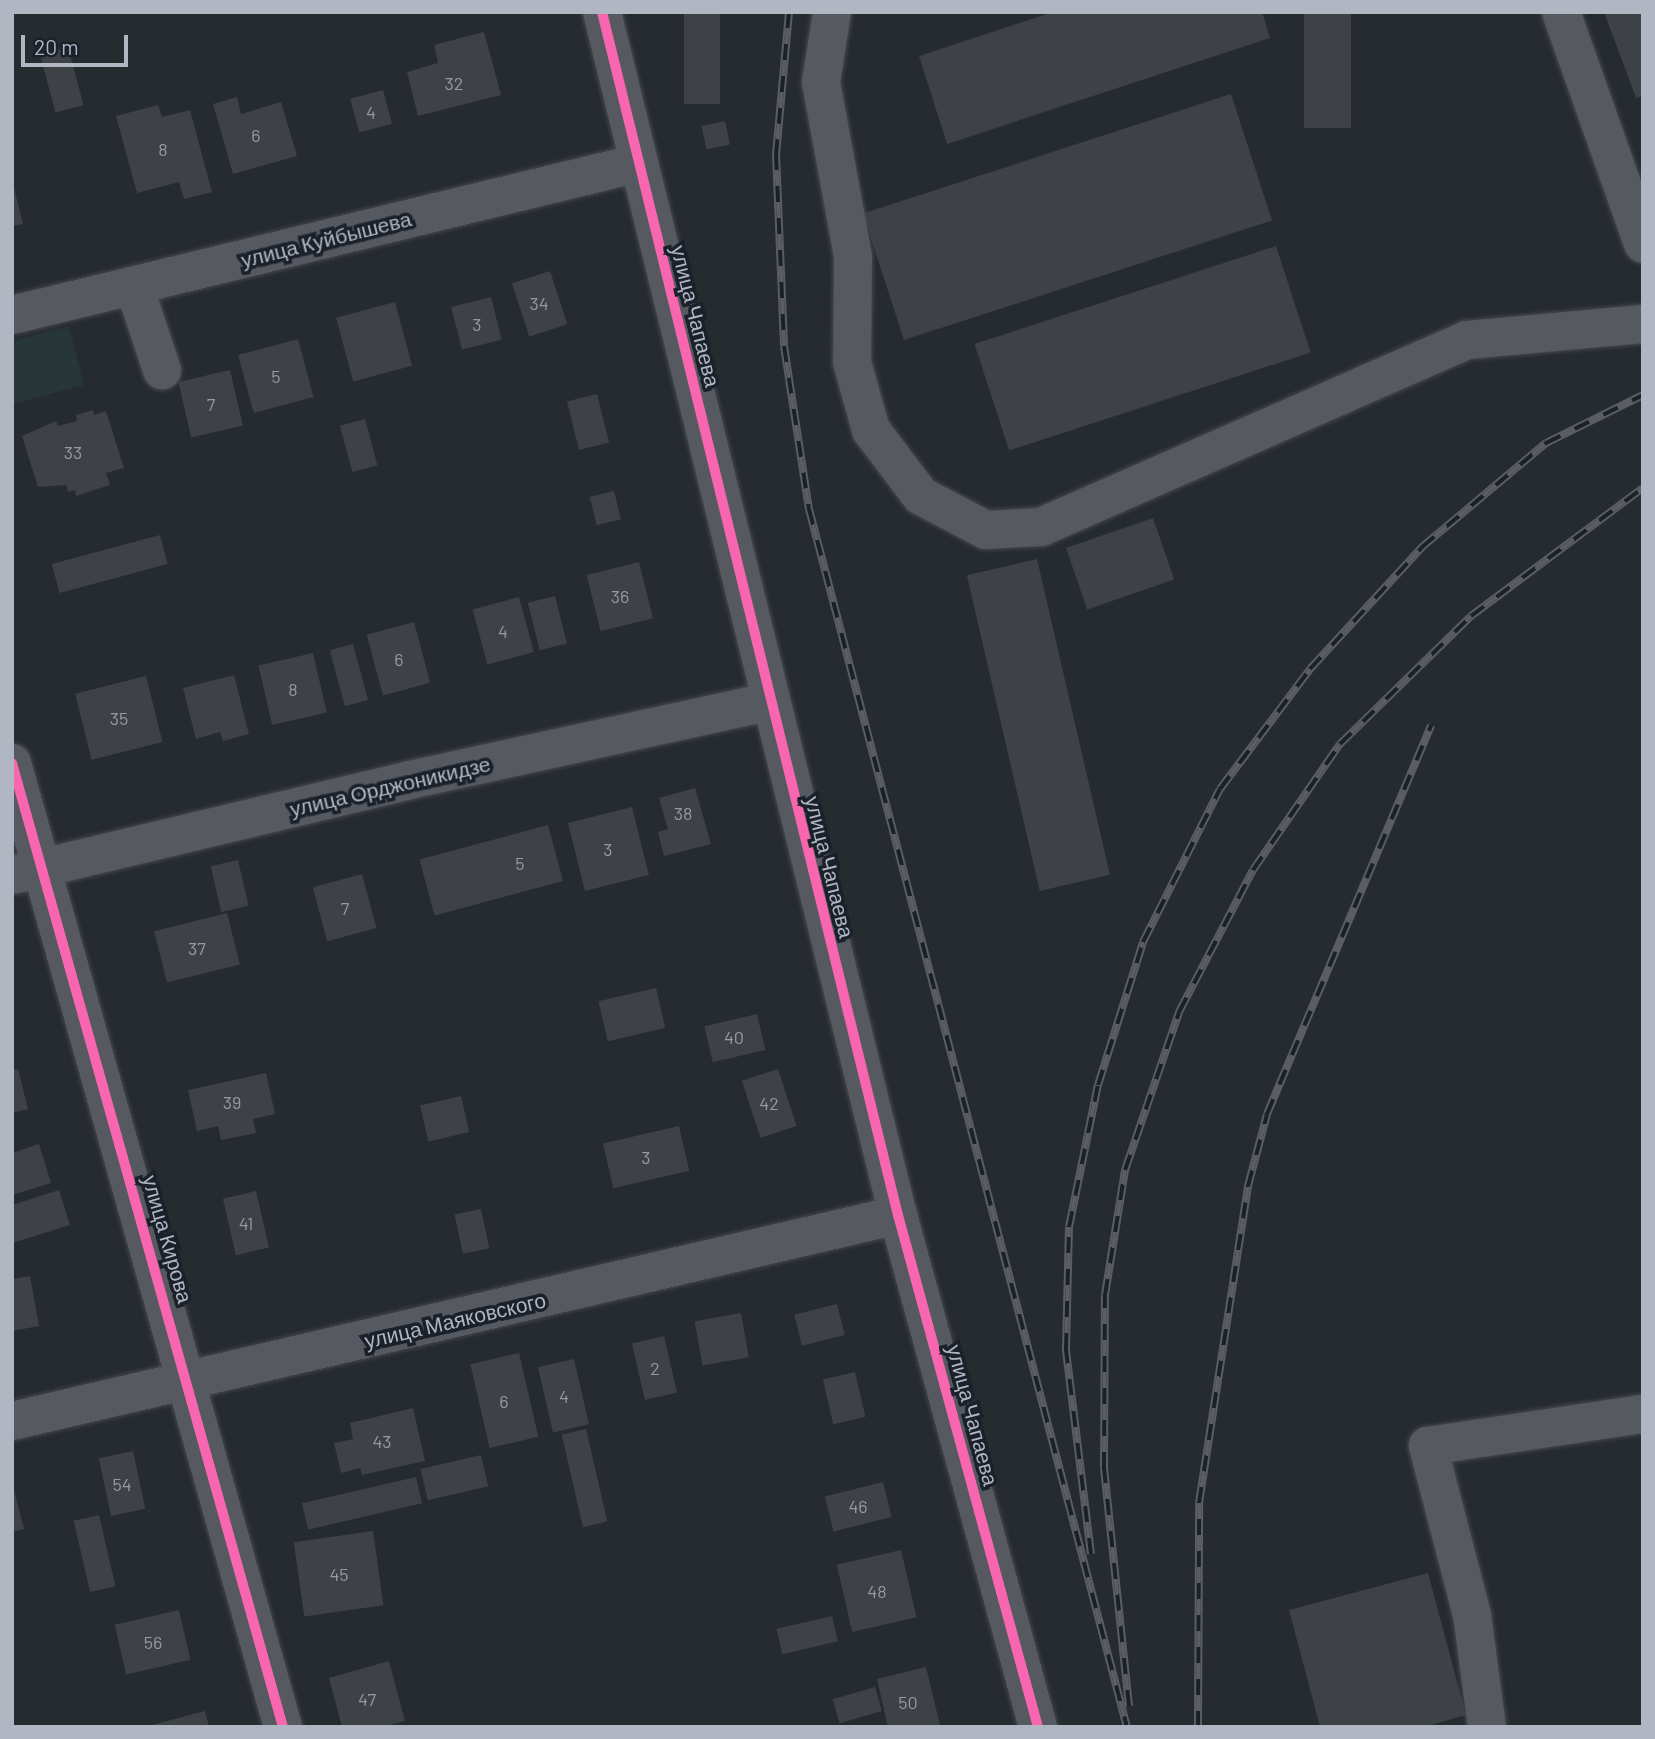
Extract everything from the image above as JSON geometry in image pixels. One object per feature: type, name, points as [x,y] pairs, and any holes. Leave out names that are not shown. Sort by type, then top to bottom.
[{"type":"street","name":"улица Чапаева","points":[[602,12],[769,702],[898,1215],[1038,1727]]},
{"type":"street","points":[[832,12],[821,82],[853,257],[852,362],[871,430],[921,496],[986,530],[1041,527],[1467,340],[1643,324]]},
{"type":"street","points":[[1561,12],[1643,243]]},
{"type":"street","name":"улица Куйбышева","points":[[12,315],[639,163]]},
{"type":"street","points":[[134,286],[162,370]]},
{"type":"street","name":"улица Орджоникидзе","points":[[27,871],[410,780],[769,702]]},
{"type":"street","name":"улица Кирова","points":[[12,763],[27,871],[188,1384],[283,1727]]},
{"type":"street","name":"улица Маяковского","points":[[12,1421],[188,1384],[898,1215]]},
{"type":"street","points":[[1488,1727],[1472,1615],[1428,1446],[1643,1414]]},
{"type":"shaded area","points":[[69,326],[84,385],[12,404],[12,341]]},
{"type":"building","points":[[684,12],[720,12],[720,104],[684,104]]},
{"type":"building","points":[[1053,12],[1262,12],[1270,38],[947,144],[919,56]]},
{"type":"building","points":[[1304,12],[1351,12],[1351,128],[1304,128]]},
{"type":"building","points":[[1604,12],[1643,12],[1643,96],[1636,98]]},
{"type":"building","points":[[484,32],[501,95],[418,116],[407,72],[438,63],[434,45]]},
{"type":"building","points":[[68,47],[84,105],[56,112],[40,55]]},
{"type":"building","points":[[383,90],[392,124],[359,133],[350,99]]},
{"type":"building","points":[[1231,94],[1272,220],[904,340],[863,214]]},
{"type":"building","points":[[237,97],[241,114],[281,102],[297,156],[233,174],[213,104]]},
{"type":"building","points":[[158,105],[162,117],[190,110],[212,192],[184,199],[179,182],[137,193],[116,116]]},
{"type":"building","points":[[725,121],[730,144],[707,149],[702,126]]},
{"type":"building","points":[[12,180],[23,224],[12,226]]},
{"type":"building","points":[[1276,246],[1311,353],[1009,450],[975,344]]},
{"type":"building","points":[[550,271],[567,324],[529,337],[512,283]]},
{"type":"building","points":[[491,297],[502,340],[462,350],[451,307]]},
{"type":"building","points":[[395,302],[412,366],[353,382],[336,318]]},
{"type":"building","points":[[298,339],[314,397],[254,413],[238,355]]},
{"type":"building","points":[[230,370],[243,426],[191,437],[178,382]]},
{"type":"building","points":[[597,394],[609,443],[579,450],[567,401]]},
{"type":"building","points":[[93,410],[94,415],[106,411],[124,468],[106,473],[110,485],[76,496],[75,490],[68,492],[66,485],[38,487],[22,436],[56,421],[58,426],[77,421],[76,415]]},
{"type":"building","points":[[365,419],[377,465],[352,472],[340,426]]},
{"type":"building","points":[[614,491],[621,519],[597,525],[590,497]]},
{"type":"building","points":[[1153,518],[1174,579],[1087,609],[1066,548]]},
{"type":"building","points":[[160,535],[168,564],[60,593],[52,564]]},
{"type":"building","points":[[1037,559],[1110,875],[1040,891],[967,575]]},
{"type":"building","points":[[639,562],[653,618],[601,631],[587,575]]},
{"type":"building","points":[[555,596],[567,644],[540,650],[528,603]]},
{"type":"building","points":[[519,597],[534,652],[487,664],[473,609]]},
{"type":"building","points":[[414,622],[430,683],[383,696],[367,635]]},
{"type":"building","points":[[353,644],[368,700],[345,706],[330,650]]},
{"type":"building","points":[[313,653],[327,712],[272,725],[258,666]]},
{"type":"building","points":[[234,675],[249,734],[223,741],[220,732],[196,739],[183,688]]},
{"type":"building","points":[[146,676],[162,742],[92,760],[75,694]]},
{"type":"building","points":[[695,788],[711,844],[664,856],[658,832],[668,829],[659,798]]},
{"type":"building","points":[[632,807],[649,875],[585,891],[568,823]]},
{"type":"building","points":[[548,825],[563,881],[435,915],[420,859]]},
{"type":"building","points":[[238,860],[249,906],[221,912],[211,866]]},
{"type":"building","points":[[362,874],[376,928],[327,941],[313,887]]},
{"type":"building","points":[[227,913],[240,964],[167,983],[154,931]]},
{"type":"building","points":[[656,988],[665,1028],[608,1041],[599,1001]]},
{"type":"building","points":[[757,1014],[765,1050],[713,1062],[704,1026]]},
{"type":"building","points":[[18,1069],[28,1109],[12,1113],[12,1070]]},
{"type":"building","points":[[778,1069],[797,1126],[760,1138],[742,1081]]},
{"type":"building","points":[[266,1073],[275,1114],[253,1119],[256,1133],[221,1140],[218,1126],[197,1131],[188,1090]]},
{"type":"building","points":[[461,1096],[469,1132],[428,1141],[420,1105]]},
{"type":"building","points":[[679,1126],[689,1171],[613,1188],[603,1144]]},
{"type":"building","points":[[39,1144],[51,1183],[12,1195],[12,1153]]},
{"type":"building","points":[[59,1190],[70,1225],[12,1243],[12,1205]]},
{"type":"building","points":[[256,1191],[269,1248],[236,1255],[223,1199]]},
{"type":"building","points":[[481,1209],[489,1248],[463,1254],[455,1215]]},
{"type":"building","points":[[30,1276],[39,1326],[12,1331],[12,1279]]},
{"type":"building","points":[[837,1304],[845,1335],[802,1346],[794,1315]]},
{"type":"building","points":[[741,1313],[749,1357],[703,1365],[695,1321]]},
{"type":"building","points":[[664,1336],[677,1393],[645,1400],[632,1343]]},
{"type":"building","points":[[519,1353],[538,1437],[490,1448],[470,1364]]},
{"type":"building","points":[[574,1359],[589,1424],[553,1433],[538,1367]]},
{"type":"building","points":[[855,1372],[865,1417],[833,1424],[823,1379]]},
{"type":"building","points":[[413,1408],[425,1461],[362,1475],[360,1468],[341,1473],[334,1443],[353,1439],[350,1423]]},
{"type":"building","points":[[586,1429],[607,1522],[583,1527],[562,1435]]},
{"type":"building","points":[[133,1451],[145,1509],[111,1516],[99,1458]]},
{"type":"building","points":[[481,1455],[488,1486],[428,1500],[421,1469]]},
{"type":"building","points":[[416,1477],[422,1503],[308,1530],[302,1503]]},
{"type":"building","points":[[12,1482],[24,1529],[12,1532]]},
{"type":"building","points":[[883,1482],[892,1517],[833,1531],[825,1497]]},
{"type":"building","points":[[99,1515],[115,1586],[90,1592],[74,1521]]},
{"type":"building","points":[[373,1531],[383,1605],[304,1616],[294,1542]]},
{"type":"building","points":[[901,1550],[917,1617],[852,1632],[837,1565]]},
{"type":"building","points":[[1428,1573],[1466,1715],[1424,1727],[1320,1727],[1289,1610]]},
{"type":"building","points":[[179,1610],[190,1660],[126,1675],[115,1625]]},
{"type":"building","points":[[832,1616],[838,1641],[782,1654],[776,1629]]},
{"type":"building","points":[[389,1661],[405,1721],[383,1727],[342,1727],[329,1678]]},
{"type":"building","points":[[926,1667],[940,1725],[888,1727],[877,1679]]},
{"type":"building","points":[[875,1687],[882,1711],[840,1723],[833,1699]]},
{"type":"building","points":[[205,1711],[209,1727],[148,1727],[148,1726]]},
{"type":"railway","points":[[789,12],[776,154],[784,346],[809,509],[1127,1727]]},
{"type":"railway","points":[[1091,1554],[1066,1349],[1069,1227],[1098,1085],[1143,942],[1220,789],[1310,669],[1422,547],[1546,443],[1643,395]]},
{"type":"railway","points":[[1129,1706],[1104,1468],[1105,1295],[1125,1170],[1179,1012],[1253,870],[1340,744],[1471,616],[1643,488]]},
{"type":"railway","points":[[1198,1727],[1199,1503],[1248,1186],[1267,1114],[1431,725]]},
{"type":"cycle path","points":[[602,12],[898,1215],[1038,1727]]},
{"type":"cycle path","points":[[12,763],[283,1727]]}]
